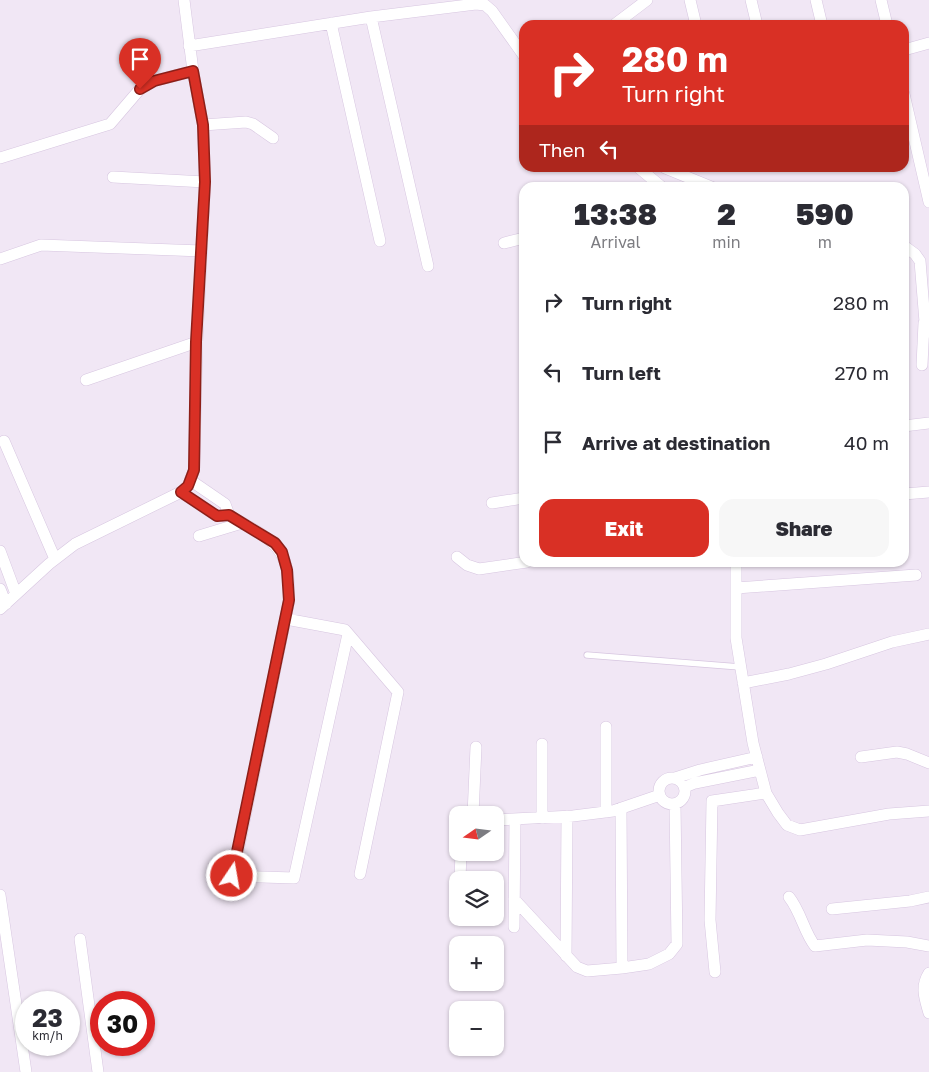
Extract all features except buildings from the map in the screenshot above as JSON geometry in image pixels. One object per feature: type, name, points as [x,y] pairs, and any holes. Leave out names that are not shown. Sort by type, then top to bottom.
[{"type":"street","points":[[3,606],[55,559],[89,536],[181,492],[188,486],[194,470],[196,342],[205,182],[203,125],[189,46],[184,0]]},
{"type":"street","points":[[628,20],[647,0]]},
{"type":"street","points":[[690,0],[695,20]]},
{"type":"street","points":[[752,0],[756,20]]},
{"type":"street","points":[[816,0],[821,20]]},
{"type":"street","points":[[882,0],[887,20]]},
{"type":"street","points":[[189,46],[371,17],[432,4],[476,4],[485,5],[492,12],[519,49]]},
{"type":"street","points":[[371,17],[428,266]]},
{"type":"street","points":[[330,23],[380,241]]},
{"type":"street","points":[[909,49],[929,43]]},
{"type":"street","points":[[0,158],[110,124],[140,89],[154,81],[193,71]]},
{"type":"street","points":[[909,116],[929,202]]},
{"type":"street","points":[[203,125],[246,122],[253,124],[273,138]]},
{"type":"street","points":[[644,172],[655,182]]},
{"type":"street","points":[[674,172],[699,182]]},
{"type":"street","points":[[112,177],[205,182]]},
{"type":"street","points":[[504,243],[519,239]]},
{"type":"street","points":[[0,259],[41,245],[202,251]]},
{"type":"street","points":[[909,250],[920,261],[925,316],[922,365]]},
{"type":"street","points":[[925,316],[929,332]]},
{"type":"street","points":[[86,380],[196,342]]},
{"type":"street","points":[[909,425],[929,423]]},
{"type":"street","points":[[4,441],[55,559]]},
{"type":"street","points":[[190,480],[225,504],[229,515]]},
{"type":"street","points":[[181,492],[217,516],[229,515],[275,543],[282,552],[287,570],[289,600],[286,619],[232,876],[294,878],[348,634]]},
{"type":"street","points":[[909,494],[929,492]]},
{"type":"street","points":[[492,503],[519,499]]},
{"type":"street","points":[[199,536],[242,523]]},
{"type":"street","points":[[0,551],[16,594]]},
{"type":"street","points":[[457,557],[467,565],[479,569],[519,563]]},
{"type":"street","points":[[736,567],[736,638],[740,667],[760,770],[766,793],[778,814],[787,825],[800,830],[889,814],[929,811]]},
{"type":"street","points":[[736,588],[916,575]]},
{"type":"street","points":[[0,589],[3,606]]},
{"type":"street","points":[[286,619],[345,630],[398,692],[360,874]]},
{"type":"street","points":[[743,683],[798,672],[892,642],[929,634]]},
{"type":"street","points":[[606,727],[606,812]]},
{"type":"street","points":[[542,744],[542,818]]},
{"type":"street","points":[[473,806],[476,747]]},
{"type":"street","points":[[861,757],[897,752],[929,763]]},
{"type":"street","points":[[676,778],[683,783],[684,796],[675,804],[667,803],[663,801],[660,795],[659,789],[663,781],[700,770],[757,758]]},
{"type":"street","points":[[684,787],[695,783],[760,770]]},
{"type":"street","points":[[715,972],[710,920],[712,801],[766,793]]},
{"type":"street","points":[[504,820],[606,812],[660,795]]},
{"type":"street","points":[[514,899],[577,967],[587,971],[622,968],[648,964],[659,960],[669,954],[677,944],[675,804]]},
{"type":"street","points":[[621,808],[622,968]]},
{"type":"street","points":[[566,956],[567,816]]},
{"type":"street","points":[[514,927],[515,819]]},
{"type":"street","points":[[0,895],[26,1072]]},
{"type":"street","points":[[789,897],[797,907],[815,946],[867,940],[907,942],[929,946]]},
{"type":"street","points":[[832,909],[910,901],[929,897]]},
{"type":"street","points":[[80,939],[98,1072]]},
{"type":"street","points":[[929,973],[924,984],[924,996],[929,1013]]},
{"type":"lane","points":[[587,655],[740,667]]},
{"type":"route","points":[[140,89],[154,81],[193,71],[203,125],[205,182],[196,342],[194,470],[188,486],[181,492],[217,516],[229,515],[275,543],[282,552],[287,570],[289,600],[232,876]]}]
